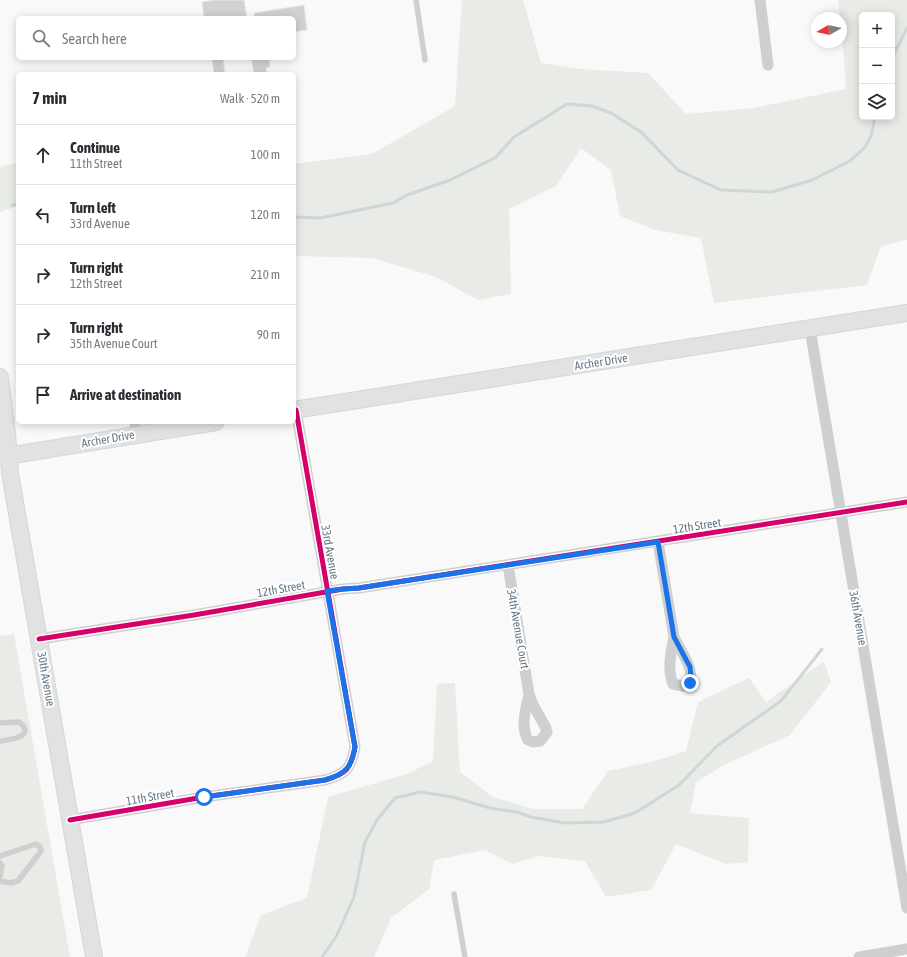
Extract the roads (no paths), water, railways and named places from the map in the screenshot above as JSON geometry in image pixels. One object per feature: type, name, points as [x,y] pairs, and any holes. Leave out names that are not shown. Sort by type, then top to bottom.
[{"type":"street","points":[[760,0],[768,65]]},
{"type":"street","name":"Archer Drive","points":[[296,410],[907,313]]},
{"type":"street","name":"36th Avenue","points":[[810,329],[907,908]]},
{"type":"street","name":"30th Avenue","points":[[0,377],[6,418],[4,456],[10,473],[94,957]]},
{"type":"street","name":"33rd Avenue","points":[[296,416],[355,747],[348,768]]},
{"type":"street","name":"Archer Drive","points":[[4,456],[136,428],[189,424]]},
{"type":"street","name":"12th Street","points":[[39,639],[327,591],[359,588],[907,502]]},
{"type":"street","points":[[658,542],[674,637]]},
{"type":"street","name":"34th Avenue Court","points":[[508,565],[529,694]]},
{"type":"street","name":"11th Street","points":[[70,820],[204,797],[325,780],[342,774],[348,768]]},
{"type":"street","points":[[859,957],[907,949]]},
{"type":"lane","points":[[416,0],[425,60]]},
{"type":"lane","points":[[0,723],[19,722],[23,725],[24,730],[23,735],[20,738],[0,741]]},
{"type":"lane","points":[[0,856],[36,844],[40,847],[41,851],[18,881],[11,883],[0,882]]},
{"type":"lane","points":[[0,863],[2,866],[0,876]]},
{"type":"lane","points":[[454,894],[464,957]]},
{"type":"waterway","points":[[895,52],[907,28]]},
{"type":"waterway","points":[[296,217],[320,218],[393,203],[407,195],[450,180],[495,158],[514,137],[567,104],[592,106],[611,113],[641,132],[678,170],[721,190],[772,192],[812,180],[850,161],[865,147],[871,136],[874,120]]},
{"type":"waterway","points":[[322,957],[336,937],[354,897],[365,842],[377,820],[395,798],[420,792],[453,797],[490,808],[517,812],[531,817],[565,823],[604,822],[635,813],[679,785],[717,746],[781,701],[822,649]]}]
